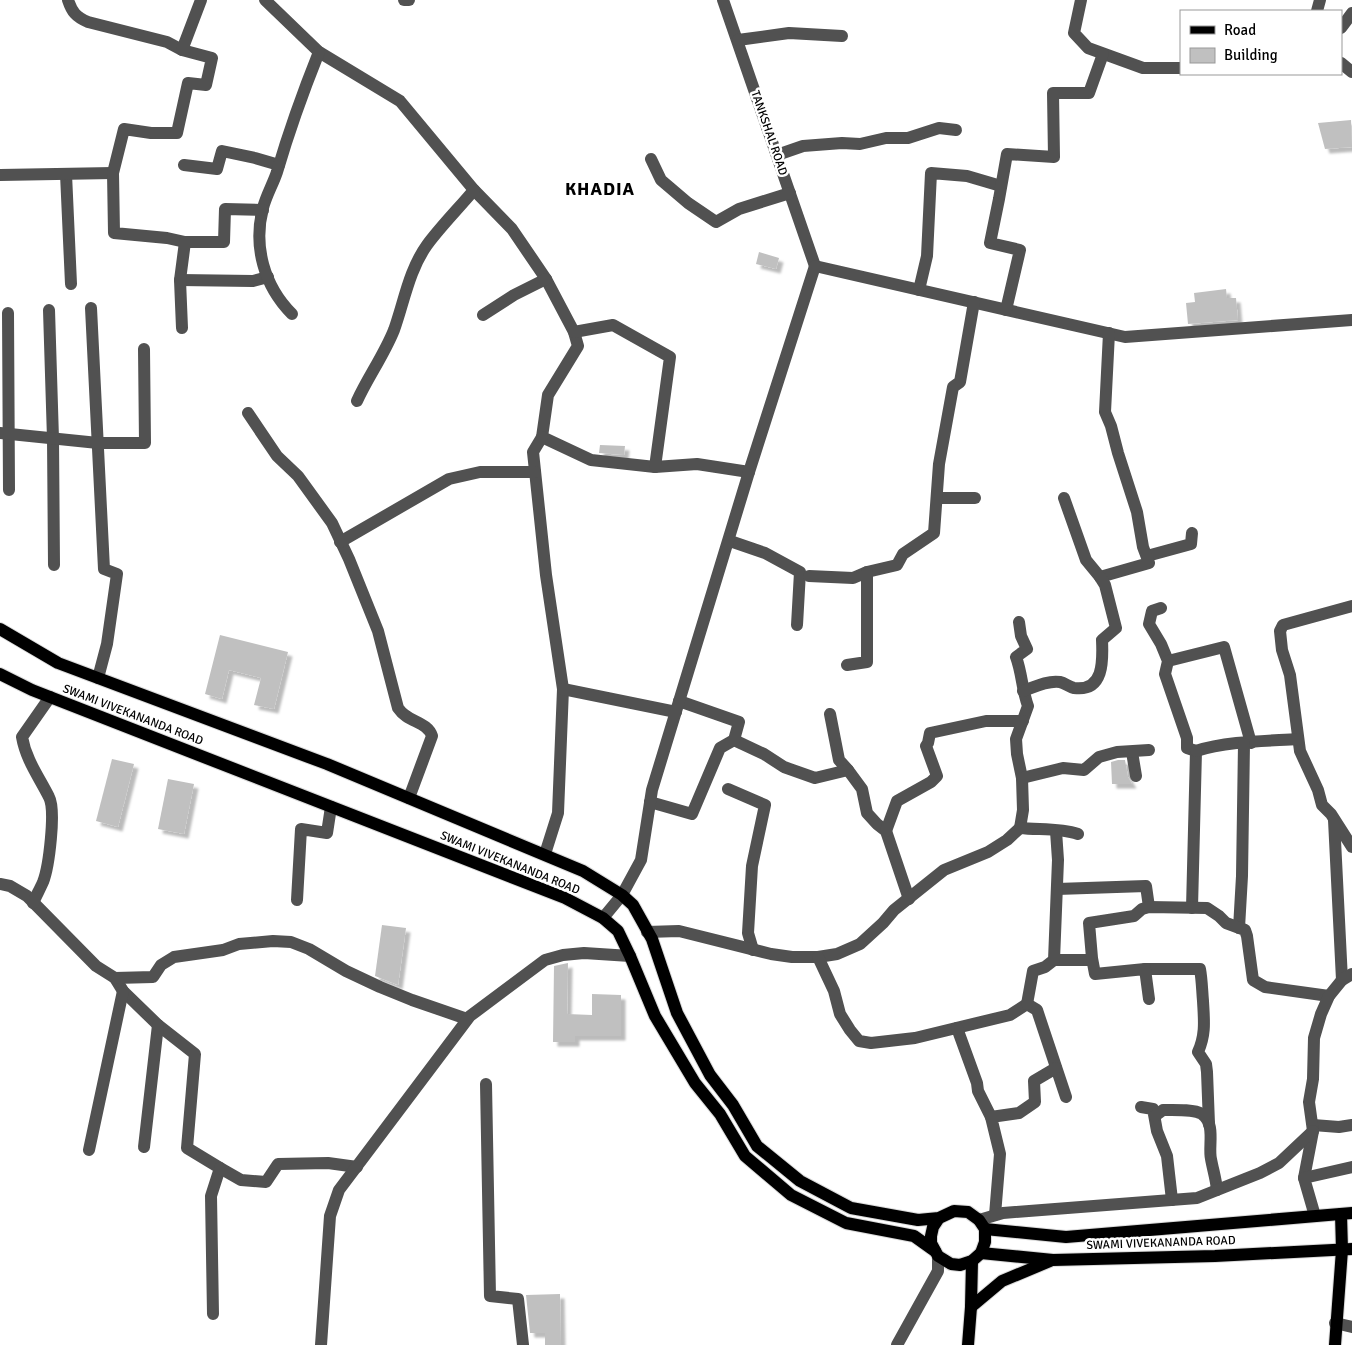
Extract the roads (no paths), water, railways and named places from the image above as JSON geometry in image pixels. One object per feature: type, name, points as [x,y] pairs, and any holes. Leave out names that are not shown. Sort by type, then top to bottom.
[{"type":"main road","points":[[0,629],[58,663],[327,764],[545,854],[583,871],[622,894],[633,905],[652,940],[677,1013],[710,1075],[733,1105],[757,1146],[800,1181],[851,1208],[918,1220],[940,1218],[954,1211],[963,1211],[982,1224],[985,1242],[976,1257],[968,1345]]},
{"type":"main road","name":"SWAMI VIVEKANANDA ROAD","points":[[0,674],[32,690],[565,898],[603,918],[618,931],[655,1016],[696,1083],[720,1114],[744,1156],[791,1195],[846,1223],[914,1236],[936,1254]]},
{"type":"main road","points":[[1335,1345],[1335,1323],[1347,1249],[1346,1213]]},
{"type":"main road","name":"SWAMI VIVEKANANDA ROAD","points":[[982,1224],[1066,1237],[1346,1213]]},
{"type":"main road","points":[[940,1218],[933,1226],[931,1236],[931,1243],[936,1254],[951,1264],[960,1265],[976,1257]]},
{"type":"main road","name":"SWAMI VIVEKANANDA ROAD","points":[[976,1257],[1053,1260],[1347,1249]]},
{"type":"main road","points":[[971,1307],[1002,1281],[1053,1260]]},
{"type":"street","points":[[68,0],[71,10],[78,18],[167,42],[182,50],[212,58],[206,85],[188,83],[177,133],[151,133],[124,129],[113,173],[114,233],[167,238],[185,242],[224,242],[225,209],[262,210]]},
{"type":"street","points":[[182,50],[200,0]]},
{"type":"street","points":[[265,0],[319,52],[400,102],[474,190],[512,229],[546,279],[574,332],[578,346],[548,396],[542,437],[533,452],[546,575],[563,688],[558,813],[545,854]]},
{"type":"street","points":[[404,0],[409,0]]},
{"type":"street","name":"TANKSHAL ROAD","points":[[723,0],[816,266]]},
{"type":"street","points":[[1081,0],[1074,33],[1088,48],[1143,68],[1180,68]]},
{"type":"street","points":[[1342,27],[1352,13]]},
{"type":"street","points":[[738,40],[789,33],[842,36]]},
{"type":"street","points":[[292,314],[282,304],[264,270],[259,232],[262,210],[302,94],[319,52]]},
{"type":"street","points":[[1006,310],[1020,250],[990,243],[1007,154],[1054,156],[1053,93],[1089,93],[1103,54]]},
{"type":"street","points":[[1342,64],[1352,72]]},
{"type":"street","points":[[777,155],[803,146],[842,143],[860,144],[886,138],[908,138],[939,128],[956,130]]},
{"type":"street","points":[[184,165],[217,169],[222,152],[256,158],[279,165]]},
{"type":"street","points":[[650,159],[661,180],[688,204],[716,222],[739,209],[790,193]]},
{"type":"street","points":[[0,175],[113,173]]},
{"type":"street","points":[[919,290],[927,256],[931,173],[967,176],[1002,186]]},
{"type":"street","points":[[66,174],[71,284]]},
{"type":"street","points":[[357,402],[366,381],[394,330],[411,277],[426,246],[474,190]]},
{"type":"street","points":[[182,328],[180,280],[185,242]]},
{"type":"street","points":[[603,918],[622,894],[640,860],[652,790],[730,541],[749,472],[816,266],[1125,337],[1352,320]]},
{"type":"street","points":[[180,280],[253,281],[268,277]]},
{"type":"street","points":[[483,315],[514,295],[546,279]]},
{"type":"street","points":[[809,576],[853,578],[867,572],[897,565],[904,554],[934,533],[939,464],[953,387],[960,382],[974,302]]},
{"type":"street","points":[[91,308],[104,569],[117,574],[107,644],[98,678]]},
{"type":"street","points":[[49,310],[54,565]]},
{"type":"street","points":[[8,313],[5,434],[9,490]]},
{"type":"street","points":[[574,332],[613,325],[670,357],[655,467]]},
{"type":"street","points":[[1100,577],[1149,563],[1143,547],[1137,512],[1105,412],[1109,333]]},
{"type":"street","points":[[5,434],[98,443],[145,443],[144,349]]},
{"type":"street","points":[[248,413],[277,456],[298,476],[332,522],[340,542],[350,559],[378,630],[398,708],[404,716],[430,730],[432,736],[409,798]]},
{"type":"street","points":[[542,437],[591,460],[655,467],[697,464],[749,472]]},
{"type":"street","points":[[340,542],[448,479],[480,472],[535,472]]},
{"type":"street","points":[[937,498],[975,498]]},
{"type":"street","points":[[1023,691],[1061,682],[1075,688],[1088,687],[1100,676],[1103,661],[1102,640],[1116,628],[1105,585],[1086,560],[1064,498]]},
{"type":"street","points":[[1147,556],[1191,544],[1192,533]]},
{"type":"street","points":[[730,541],[765,553],[800,572],[797,625]]},
{"type":"street","points":[[847,665],[867,662],[867,572]]},
{"type":"street","points":[[1352,606],[1283,625],[1280,631],[1282,650],[1287,662],[1294,698],[1300,751],[1318,790],[1322,805],[1334,819],[1352,847]]},
{"type":"street","points":[[1161,608],[1152,611],[1149,624],[1161,644],[1168,661],[1165,674],[1187,738],[1187,748],[1196,751],[1247,743],[1298,739]]},
{"type":"street","points":[[647,932],[679,931],[754,950],[792,957],[818,957],[837,954],[860,944],[894,910],[944,870],[988,852],[1007,840],[1020,828],[1023,810],[1022,778],[1016,739],[1028,706],[1023,691],[1020,667],[1016,657],[1027,649],[1021,636],[1019,622]]},
{"type":"street","points":[[1168,661],[1224,647],[1247,743],[1239,928]]},
{"type":"street","points":[[563,688],[677,707],[739,722],[734,740],[720,748],[692,814],[650,802]]},
{"type":"street","points":[[33,903],[44,881],[48,864],[52,824],[50,799],[24,751],[22,737],[50,697]]},
{"type":"street","points":[[830,714],[839,760],[862,789],[867,813],[877,824],[886,830],[909,899]]},
{"type":"street","points":[[886,830],[897,801],[937,776],[926,746],[930,733],[986,721],[1023,721]]},
{"type":"street","points":[[734,740],[764,754],[784,767],[815,778],[848,770]]},
{"type":"street","points":[[1022,778],[1063,768],[1084,770],[1099,757],[1116,752],[1149,750]]},
{"type":"street","points":[[1192,908],[1196,751]]},
{"type":"street","points":[[1132,752],[1136,776]]},
{"type":"street","points":[[728,789],[765,805],[752,866],[748,933],[754,950]]},
{"type":"street","points":[[298,900],[302,829],[328,833],[331,807]]},
{"type":"street","points":[[1315,1216],[1304,1178],[1313,1128],[1309,1102],[1314,1079],[1314,1038],[1329,996],[1347,977],[1334,819]]},
{"type":"street","points":[[1020,828],[1067,830],[1078,834]]},
{"type":"street","points":[[1054,960],[1058,860],[1056,830]]},
{"type":"street","points":[[0,884],[10,886],[27,896],[96,966],[115,978],[123,992],[158,1025],[195,1054],[188,1148],[240,1180],[266,1182],[278,1164],[328,1163],[357,1167]]},
{"type":"street","points":[[1057,889],[1146,886],[1148,906]]},
{"type":"street","points":[[1217,1190],[1210,1158],[1211,1140],[1206,1064],[1198,1052],[1204,1039],[1205,1015],[1202,965],[1095,974],[1089,923],[1134,916],[1148,906],[1207,908],[1226,923],[1245,930],[1253,980],[1265,987],[1329,996]]},
{"type":"street","points":[[115,978],[153,976],[161,965],[174,957],[223,950],[239,944],[273,941],[291,942],[309,949],[380,987],[467,1019]]},
{"type":"street","points":[[322,1345],[330,1216],[339,1190],[467,1019],[545,960],[563,955],[584,953],[630,956]]},
{"type":"street","points":[[818,957],[834,991],[840,1014],[859,1041],[871,1044],[906,1039],[1010,1015],[1027,1004],[1033,971],[1045,967],[1054,960],[1092,960]]},
{"type":"street","points":[[1145,969],[1149,999]]},
{"type":"street","points":[[89,1150],[123,992]]},
{"type":"street","points":[[1027,1004],[1038,1010],[1066,1097]]},
{"type":"street","points":[[144,1147],[158,1025]]},
{"type":"street","points":[[957,1028],[978,1091],[991,1117],[1000,1154],[995,1215]]},
{"type":"street","points":[[991,1117],[1019,1113],[1035,1102],[1034,1081],[1056,1068]]},
{"type":"street","points":[[486,1084],[490,1296],[518,1299],[523,1345]]},
{"type":"street","points":[[1141,1107],[1153,1109],[1157,1131],[1167,1156],[1172,1200]]},
{"type":"street","points":[[1155,1116],[1163,1110],[1194,1112],[1203,1115],[1209,1124]]},
{"type":"street","points":[[982,1224],[995,1215],[1003,1213],[1197,1198],[1260,1173],[1279,1162],[1313,1128],[1352,1125]]},
{"type":"street","points":[[1304,1178],[1352,1167]]},
{"type":"street","points":[[213,1314],[211,1196],[220,1168]]},
{"type":"street","points":[[896,1345],[938,1271],[936,1254]]},
{"type":"street","points":[[1335,1323],[1352,1326]]},
{"type":"district","name":"KHADIA","points":[[600,189]]}]
